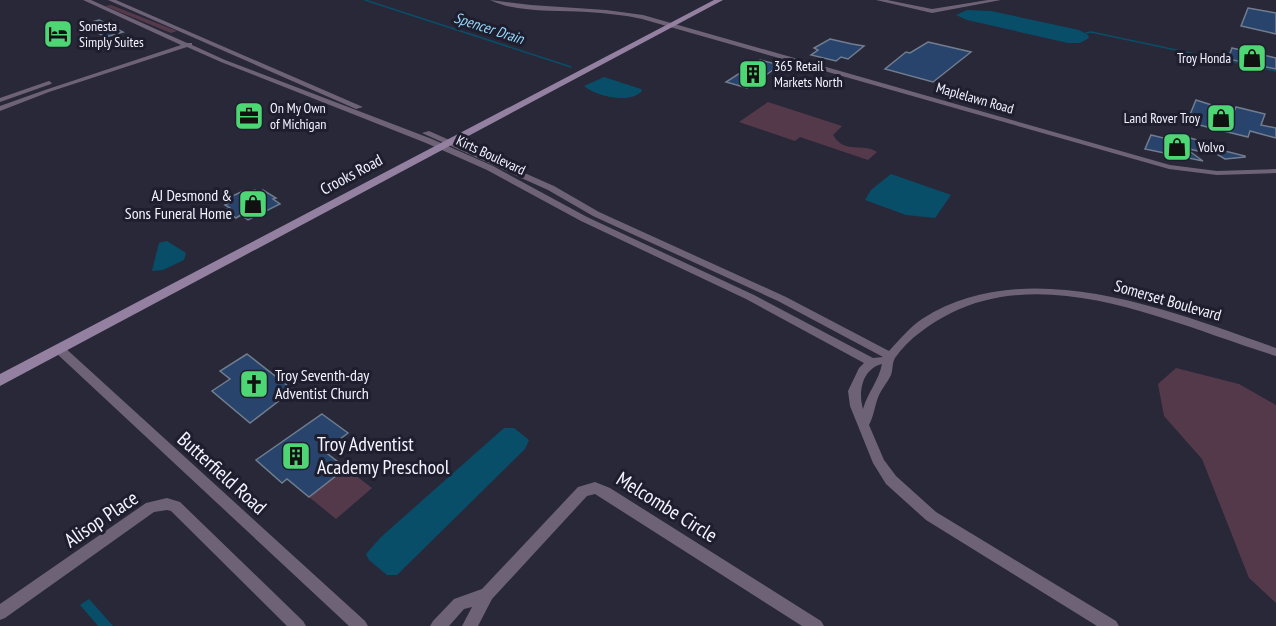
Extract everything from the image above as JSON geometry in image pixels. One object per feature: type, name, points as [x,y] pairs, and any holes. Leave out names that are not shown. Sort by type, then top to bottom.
[{"type":"main road","name":"Crooks Road","points":[[0,381],[720,0]]},
{"type":"street","name":"Kirts Boulevard","points":[[86,0],[240,68],[445,144],[603,229],[750,297],[872,362]]},
{"type":"street","name":"Maplelawn Road","points":[[497,0],[534,8],[615,12],[671,25],[1169,167],[1217,173],[1276,171]]},
{"type":"street","points":[[879,0],[936,11],[998,0]]},
{"type":"street","name":"Kirts Boulevard","points":[[114,1],[551,188],[596,214],[782,299],[889,358]]},
{"type":"street","points":[[100,6],[114,1]]},
{"type":"street","points":[[165,35],[183,31]]},
{"type":"street","points":[[0,100],[194,36]]},
{"type":"street","points":[[0,109],[203,40]]},
{"type":"street","points":[[240,68],[250,64],[260,64]]},
{"type":"street","points":[[286,86],[300,81]]},
{"type":"street","points":[[28,98],[47,87],[42,85]]},
{"type":"street","name":"Somerset Boulevard","points":[[889,358],[920,327],[953,308],[996,296],[1036,293],[1098,297],[1145,307],[1276,352]]},
{"type":"street","name":"Butterfield Road","points":[[59,349],[360,626]]},
{"type":"street","points":[[865,423],[873,395],[886,374],[889,358],[872,362],[858,379],[854,391],[856,406],[865,423],[879,463],[896,485],[914,503],[949,527],[1111,626]]},
{"type":"street","name":"Melcombe Circle","points":[[470,626],[487,594],[583,491],[595,488],[605,492],[816,626]]},
{"type":"street","name":"Alisop Place","points":[[0,613],[151,507],[167,504],[175,506],[298,626]]},
{"type":"street","name":"Melcombe Circle","points":[[447,623],[459,604],[487,594]]},
{"type":"shaded area","points":[[111,5],[177,31],[171,33],[105,6]]},
{"type":"shaded area","points":[[768,102],[842,126],[833,135],[843,145],[872,149],[877,152],[868,160],[800,137],[795,141],[739,122]]},
{"type":"shaded area","points":[[1176,368],[1239,384],[1276,405],[1276,603],[1249,578],[1202,459],[1164,416],[1158,384]]},
{"type":"shaded area","points":[[346,468],[372,488],[336,519],[309,497]]},
{"type":"water","points":[[967,10],[991,11],[1079,30],[1089,38],[1080,43],[1068,43],[967,20],[956,15]]},
{"type":"water","points":[[604,77],[642,91],[630,97],[613,98],[584,86]]},
{"type":"water","points":[[891,174],[951,195],[935,218],[906,215],[865,200],[871,190]]},
{"type":"water","points":[[167,241],[186,253],[184,260],[163,270],[152,271],[159,243]]},
{"type":"water","points":[[504,428],[514,428],[529,440],[525,449],[397,575],[387,575],[369,560],[366,554],[381,537]]},
{"type":"water","points":[[89,599],[113,626],[98,626],[80,605]]},
{"type":"building","points":[[1248,8],[1276,13],[1276,34],[1241,26]]},
{"type":"building","points":[[99,20],[123,32],[106,37],[81,25]]},
{"type":"building","points":[[830,39],[864,46],[848,59],[841,57],[836,61],[811,55],[818,50],[814,48]]},
{"type":"building","points":[[928,42],[971,52],[933,82],[885,69],[906,52],[910,53]]},
{"type":"building","name":"Troy Honda","points":[[1232,48],[1276,58],[1276,69],[1228,59]]},
{"type":"building","name":"365 Retail Markets North","points":[[760,60],[780,65],[747,88],[726,82]]},
{"type":"building","name":"Land Rover Troy","points":[[1196,100],[1234,112],[1236,107],[1265,114],[1261,125],[1276,128],[1276,138],[1250,131],[1248,137],[1187,122]]},
{"type":"building","name":"Volvo","points":[[1151,135],[1176,141],[1179,135],[1201,141],[1198,151],[1185,148],[1203,161],[1145,149]]},
{"type":"building","points":[[1209,147],[1245,157],[1225,159],[1208,149]]},
{"type":"building","name":"AJ Desmond & Sons Funeral Home","points":[[255,190],[258,192],[263,190],[276,198],[273,199],[280,204],[248,220],[241,215],[236,218],[225,210],[230,208],[225,205],[233,201],[228,198],[243,191],[248,194]]},
{"type":"building","name":"Troy Seventh-day Adventist Church","points":[[247,354],[293,390],[250,423],[212,391],[230,379],[220,371]]},
{"type":"building","name":"Troy Adventist Academy Preschool","points":[[322,414],[348,433],[324,451],[346,468],[309,497],[287,479],[282,483],[256,460]]},
{"type":"waterway","name":"Spencer Drain","points":[[365,0],[571,67]]},
{"type":"waterway","points":[[1086,33],[1091,32],[1276,71]]},
{"type":"place","name":"Sonesta Simply Suites","points":[[58,34]]},
{"type":"place","name":"Troy Honda","points":[[1252,58]]},
{"type":"place","name":"365 Retail Markets North","points":[[753,74]]},
{"type":"place","name":"On My Own of Michigan","points":[[249,116]]},
{"type":"place","name":"Land Rover Troy","points":[[1221,118]]},
{"type":"place","name":"Volvo","points":[[1177,147]]},
{"type":"place","name":"AJ Desmond & Sons Funeral Home","points":[[253,204]]},
{"type":"place","name":"Troy Seventh-day Adventist Church","points":[[254,384]]},
{"type":"place","name":"Troy Adventist Academy Preschool","points":[[296,456]]}]
